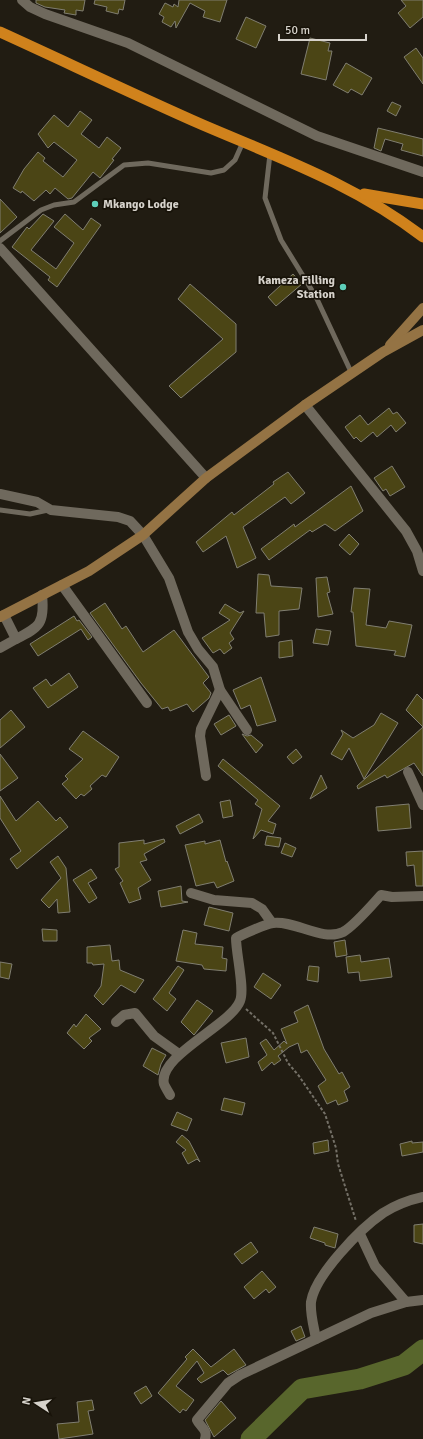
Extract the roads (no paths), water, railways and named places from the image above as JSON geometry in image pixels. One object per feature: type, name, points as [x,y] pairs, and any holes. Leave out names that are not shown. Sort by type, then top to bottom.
[{"type":"highway","points":[[0,32],[134,95],[270,154],[304,167],[357,193],[394,216],[423,237]]},
{"type":"highway","points":[[357,193],[423,204]]},
{"type":"main road","points":[[383,352],[423,308]]},
{"type":"main road","points":[[2,616],[89,571],[143,535],[206,478],[305,405],[383,352],[423,330]]},
{"type":"street","points":[[22,0],[30,7],[45,14],[128,43],[317,136],[423,172]]},
{"type":"street","points":[[0,248],[206,478]]},
{"type":"street","points":[[305,405],[406,531],[417,551],[423,570]]},
{"type":"street","points":[[0,494],[37,502],[51,510],[118,517],[130,521],[143,535],[169,578],[188,632],[198,649],[214,667],[220,690],[247,730]]},
{"type":"street","points":[[62,585],[147,703]]},
{"type":"street","points":[[0,648],[33,630],[41,622],[44,613],[42,595]]},
{"type":"street","points":[[2,616],[16,640]]},
{"type":"street","points":[[206,776],[200,736],[201,729],[220,690]]},
{"type":"street","points":[[408,772],[423,805]]},
{"type":"street","points":[[191,893],[214,900],[252,904],[262,909],[272,923]]},
{"type":"street","points":[[170,1094],[164,1084],[164,1076],[179,1054],[227,1016],[239,1004],[242,988],[236,938],[272,923],[286,923],[327,933],[342,932],[366,912],[381,895],[392,897],[423,896]]},
{"type":"street","points":[[116,1022],[124,1015],[135,1013],[142,1024],[154,1036],[179,1054]]},
{"type":"street","points":[[316,1338],[311,1317],[311,1302],[315,1291],[328,1268],[347,1246],[383,1214],[402,1203],[423,1197]]},
{"type":"street","points":[[360,1234],[375,1266],[406,1302]]},
{"type":"street","points":[[205,1439],[207,1434],[205,1429],[197,1420],[228,1383],[240,1375],[371,1313],[406,1302],[423,1300]]},
{"type":"lane","points":[[0,241],[41,210],[54,205],[74,202],[124,165],[148,164],[211,173],[224,170],[235,160],[243,142]]},
{"type":"lane","points":[[270,154],[265,198],[281,240],[316,297],[352,374]]},
{"type":"lane","points":[[0,510],[30,514],[51,510]]},
{"type":"waterway","points":[[251,1439],[302,1389],[360,1379],[404,1365],[423,1350]]},
{"type":"place","name":"Mkango Lodge","points":[[95,204]]},
{"type":"place","name":"Kameza Filling Station","points":[[343,287]]}]
